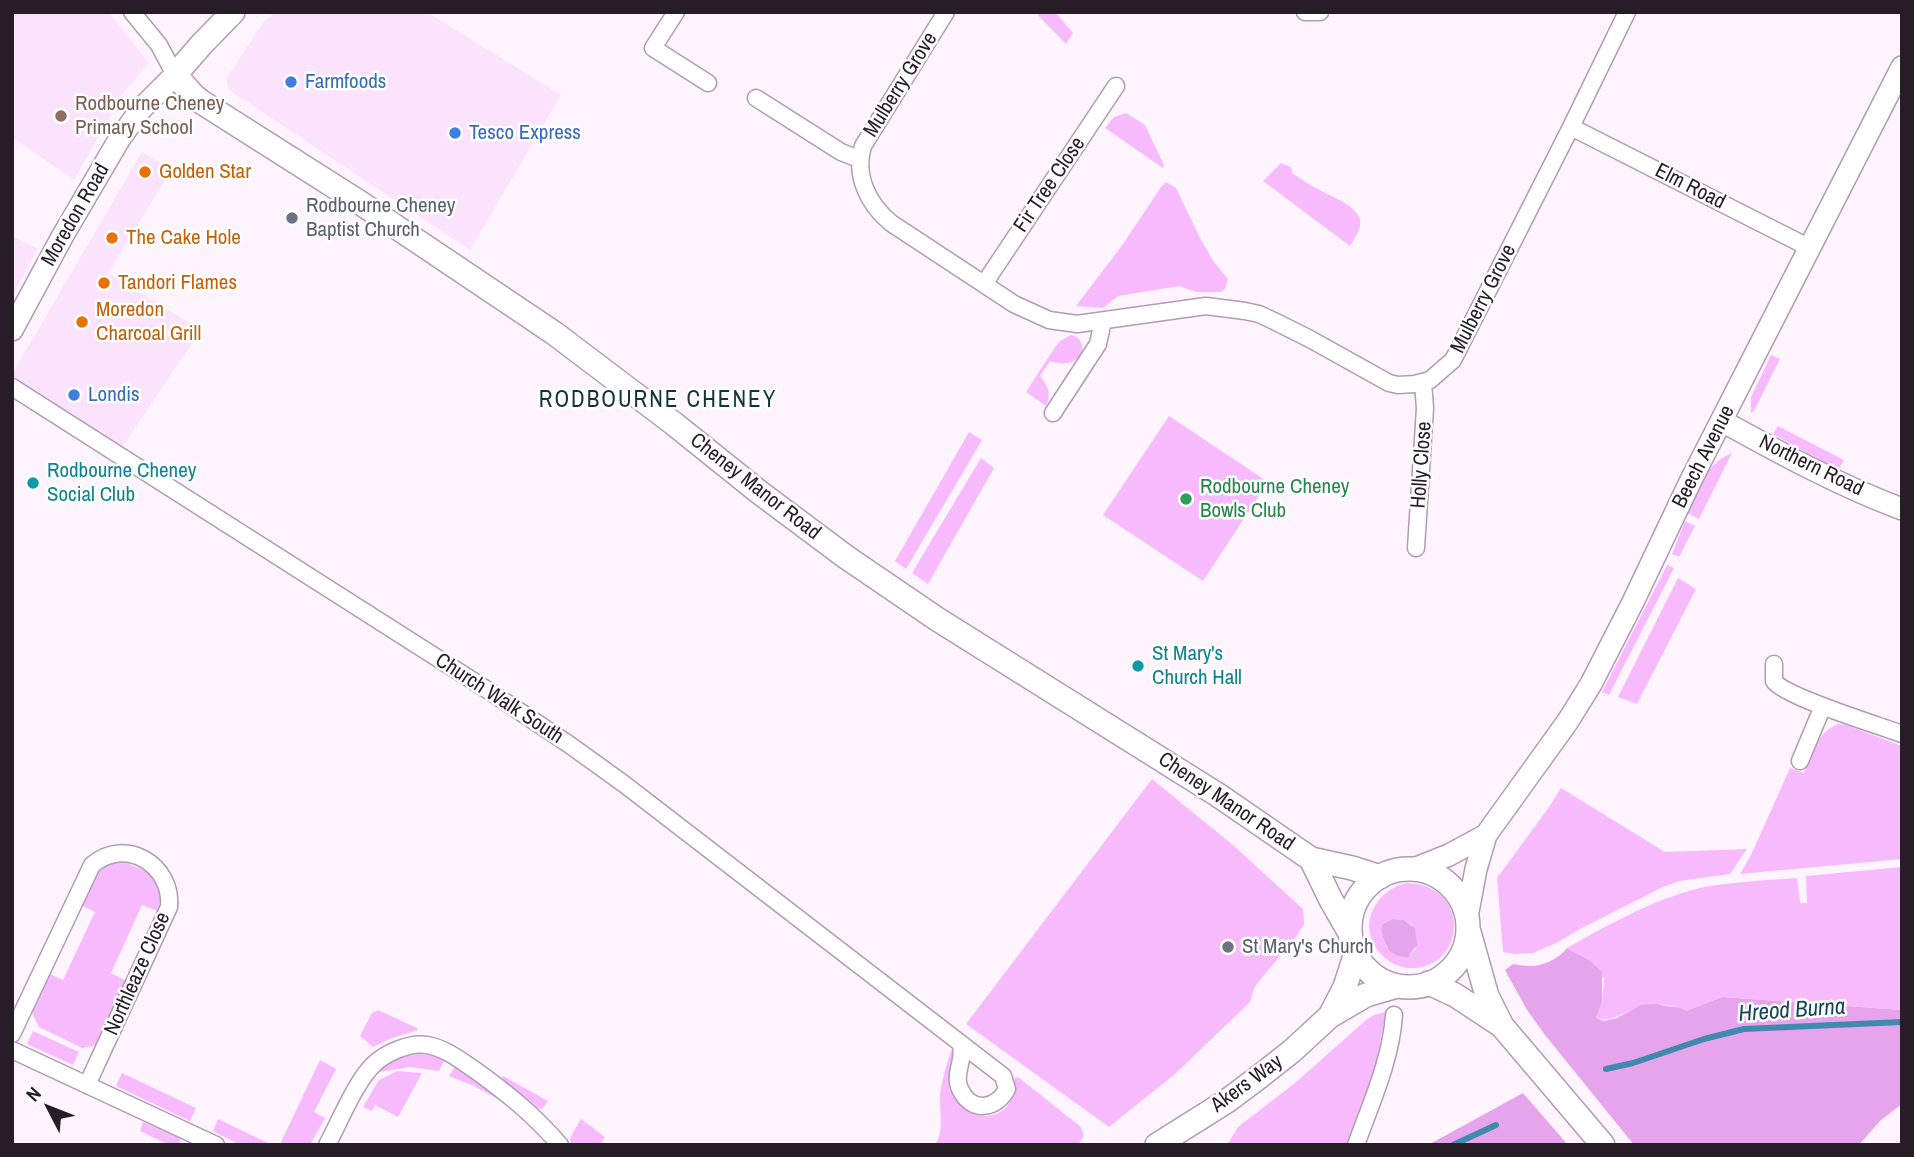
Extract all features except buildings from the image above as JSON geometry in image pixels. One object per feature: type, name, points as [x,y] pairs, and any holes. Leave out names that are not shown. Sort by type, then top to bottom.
[{"type":"main road","points":[[176,75],[233,12]]},
{"type":"main road","name":"Cheney Manor Road","points":[[176,75],[203,103],[362,204],[554,333],[759,492],[937,619],[1218,795],[1311,859],[1380,877]]},
{"type":"main road","name":"Cheney Manor Road","points":[[1311,859],[1353,943]]},
{"type":"main road","points":[[1468,922],[1465,948],[1458,960],[1445,975],[1429,984],[1412,987],[1397,986],[1370,972],[1353,943],[1351,918],[1355,904],[1364,890],[1380,877],[1396,870],[1414,869],[1431,873],[1449,884],[1460,897],[1468,922],[1487,996],[1502,1026],[1602,1145]]},
{"type":"main road","name":"Akers Way","points":[[1330,1016],[1345,987],[1353,943]]},
{"type":"main road","points":[[1429,984],[1455,995],[1502,1026]]},
{"type":"main road","name":"Akers Way","points":[[1164,1143],[1259,1077],[1300,1045],[1330,1016],[1366,995],[1397,986]]},
{"type":"street","points":[[132,12],[159,46],[176,75]]},
{"type":"street","points":[[676,12],[653,48],[708,83]]},
{"type":"street","name":"Mulberry Grove","points":[[946,12],[863,146],[859,159],[862,179],[867,194],[881,215],[1014,304],[1049,320],[1077,324],[1206,306],[1245,311],[1259,314],[1310,338],[1389,383],[1407,385],[1423,383],[1453,360],[1626,12]]},
{"type":"street","points":[[1305,12],[1320,12]]},
{"type":"street","name":"Beech Avenue","points":[[1468,922],[1474,876],[1486,835],[1568,721],[1591,684],[1691,480],[1902,67]]},
{"type":"street","name":"Moredon Road","points":[[12,330],[120,138],[142,107],[176,75]]},
{"type":"street","name":"Fir Tree Close","points":[[984,284],[1116,86]]},
{"type":"street","name":"Mulberry Grove","points":[[755,98],[841,152],[859,159]]},
{"type":"street","name":"Elm Road","points":[[1571,127],[1810,248]]},
{"type":"street","points":[[1053,413],[1098,344],[1103,321]]},
{"type":"street","name":"Holly Close","points":[[1416,548],[1425,421],[1423,383]]},
{"type":"street","name":"Church Walk South","points":[[12,387],[567,743],[624,784],[961,1045]]},
{"type":"street","name":"Northern Road","points":[[1723,421],[1824,474],[1902,509]]},
{"type":"street","points":[[1774,664],[1774,681],[1781,688],[1902,734]]},
{"type":"street","points":[[1800,761],[1824,706]]},
{"type":"street","name":"Beech Avenue","points":[[1414,869],[1449,855],[1486,835]]},
{"type":"street","name":"Northleaze Close","points":[[12,1034],[92,864],[99,859],[120,854],[141,857],[152,864],[167,884],[169,907],[87,1085]]},
{"type":"street","points":[[1356,1145],[1382,1072],[1392,1035],[1394,1015]]},
{"type":"street","points":[[327,1145],[373,1064],[396,1051],[429,1045],[452,1055],[490,1082],[537,1119],[560,1145]]},
{"type":"street","points":[[12,1050],[216,1145]]},
{"type":"shaded area","name":"Rodbourne Cheney Primary School","points":[[12,12],[109,12],[149,63],[122,95],[74,180],[12,137]]},
{"type":"shaded area","points":[[275,12],[427,12],[561,95],[470,250],[229,90],[226,79],[263,23]]},
{"type":"shaded area","points":[[1035,12],[1055,12],[1073,33],[1066,44]]},
{"type":"shaded area","points":[[1126,113],[1145,125],[1163,168],[1105,128],[1114,117]]},
{"type":"shaded area","points":[[142,152],[172,169],[108,273],[201,330],[121,449],[12,378],[12,374]]},
{"type":"shaded area","points":[[1281,163],[1291,167],[1292,173],[1307,183],[1353,209],[1360,220],[1360,227],[1350,246],[1263,181]]},
{"type":"shaded area","points":[[1166,182],[1176,188],[1200,238],[1228,279],[1225,289],[1221,292],[1196,292],[1179,286],[1118,296],[1103,308],[1076,306],[1123,244]]},
{"type":"shaded area","points":[[12,236],[38,249],[12,297]]},
{"type":"shaded area","points":[[1071,335],[1081,342],[1082,354],[1068,363],[1050,361],[1040,376],[1048,390],[1046,406],[1026,392],[1055,347]]},
{"type":"shaded area","points":[[1771,355],[1780,359],[1751,413],[1751,397]]},
{"type":"shaded area","name":"Rodbourne Cheney Bowls Club","points":[[1169,416],[1268,482],[1203,581],[1103,515]]},
{"type":"shaded area","points":[[1778,426],[1844,460],[1838,470],[1773,434]]},
{"type":"shaded area","points":[[969,432],[982,440],[906,569],[895,561]]},
{"type":"shaded area","points":[[1732,453],[1699,519],[1687,513],[1709,470]]},
{"type":"shaded area","points":[[981,458],[994,468],[928,584],[912,573]]},
{"type":"shaded area","points":[[1685,521],[1695,526],[1679,557],[1672,554]]},
{"type":"shaded area","points":[[1667,565],[1674,568],[1609,695],[1602,692]]},
{"type":"shaded area","points":[[1678,578],[1696,589],[1637,704],[1618,697]]},
{"type":"shaded area","points":[[1838,724],[1902,746],[1902,859],[1740,874],[1790,768],[1804,773],[1820,738]]},
{"type":"shaded area","name":"St Mary's Church","points":[[1152,779],[1234,846],[1303,909],[1304,924],[1255,986],[1250,1002],[1175,1074],[1109,1127],[966,1024]]},
{"type":"shaded area","points":[[1561,788],[1665,852],[1747,849],[1730,874],[1679,881],[1663,887],[1533,953],[1503,952],[1497,878]]},
{"type":"shaded area","points":[[124,862],[157,876],[163,899],[160,912],[142,905],[111,973],[128,982],[98,1045],[82,1048],[39,1027],[31,1011],[48,973],[63,980],[95,912],[81,905],[100,868],[111,863]]},
{"type":"shaded area","points":[[1902,867],[1902,1010],[1722,997],[1686,1011],[1672,1006],[1656,1005],[1601,1019],[1596,1018],[1602,1002],[1604,979],[1589,960],[1567,948],[1664,899],[1692,890],[1797,878],[1800,903],[1807,903],[1806,876]]},
{"type":"shaded area","points":[[1407,883],[1429,887],[1443,898],[1452,912],[1454,928],[1450,943],[1441,957],[1427,966],[1408,968],[1396,965],[1380,953],[1373,942],[1370,921],[1373,910],[1386,893]],"holes":[[[1392,919],[1404,920],[1413,925],[1416,949],[1410,955],[1386,947],[1381,929]]]},
{"type":"shaded area","points":[[1392,919],[1404,920],[1415,928],[1417,945],[1408,957],[1396,955],[1386,945],[1381,929],[1383,924]]},
{"type":"shaded area","points":[[1567,948],[1589,960],[1602,972],[1602,1002],[1596,1018],[1604,1021],[1617,1018],[1641,1005],[1654,1004],[1686,1011],[1722,997],[1902,1010],[1902,1104],[1880,1121],[1859,1145],[1634,1145],[1545,1035],[1527,1010],[1505,970],[1513,964],[1536,966],[1546,963]]},
{"type":"shaded area","points":[[378,1010],[418,1030],[373,1047],[360,1036],[372,1013]]},
{"type":"shaded area","points":[[1386,1012],[1375,1069],[1347,1145],[1227,1145],[1238,1127],[1295,1083],[1366,1020]]},
{"type":"shaded area","points":[[33,1031],[79,1052],[73,1065],[27,1044]]},
{"type":"shaded area","points":[[951,1050],[955,1056],[949,1077],[950,1089],[967,1110],[984,1116],[1001,1112],[1012,1098],[1014,1079],[1018,1077],[1081,1127],[1084,1136],[1078,1145],[935,1145],[941,1127],[941,1088]]},
{"type":"shaded area","points":[[419,1054],[445,1059],[439,1071],[411,1067],[380,1072],[378,1069],[397,1058]]},
{"type":"shaded area","points":[[320,1060],[336,1069],[314,1112],[325,1118],[310,1145],[286,1145],[281,1142]]},
{"type":"shaded area","points":[[456,1065],[505,1100],[503,1102],[449,1076]]},
{"type":"shaded area","points":[[397,1071],[422,1073],[398,1117],[375,1105],[372,1111],[363,1107],[379,1080]]},
{"type":"shaded area","points":[[122,1073],[196,1108],[190,1121],[116,1086]]},
{"type":"shaded area","points":[[503,1076],[548,1101],[539,1109],[502,1079]]},
{"type":"shaded area","points":[[1523,1093],[1568,1145],[1428,1145]]},
{"type":"shaded area","points":[[218,1119],[272,1145],[240,1145],[213,1131]]},
{"type":"shaded area","points":[[581,1119],[605,1137],[600,1145],[573,1145],[570,1141]]},
{"type":"shaded area","points":[[143,1122],[181,1138],[178,1145],[169,1145],[140,1131]]},
{"type":"waterway","name":"Hreod Burna","points":[[1606,1069],[1744,1029],[1902,1022]]},
{"type":"waterway","name":"Hreod Burna","points":[[1453,1145],[1496,1125]]},
{"type":"place","name":"Farmfoods","points":[[291,82]]},
{"type":"place","name":"Rodbourne Cheney Primary School","points":[[61,116]]},
{"type":"place","name":"Tesco Express","points":[[455,133]]},
{"type":"place","name":"Golden Star","points":[[145,172]]},
{"type":"place","name":"Rodbourne Cheney Baptist Church","points":[[292,218]]},
{"type":"place","name":"The Cake Hole","points":[[112,238]]},
{"type":"place","name":"Tandori Flames","points":[[104,283]]},
{"type":"place","name":"Moredon Charcoal Grill","points":[[82,322]]},
{"type":"place","name":"Londis","points":[[74,395]]},
{"type":"place","name":"Rodbourne Cheney Social Club","points":[[33,483]]},
{"type":"place","name":"Rodbourne Cheney Bowls Club","points":[[1186,499]]},
{"type":"place","name":"St Mary's Church Hall","points":[[1138,666]]},
{"type":"place","name":"St Mary's Church","points":[[1228,947]]},
{"type":"district","name":"RODBOURNE CHENEY","points":[[658,401]]}]
